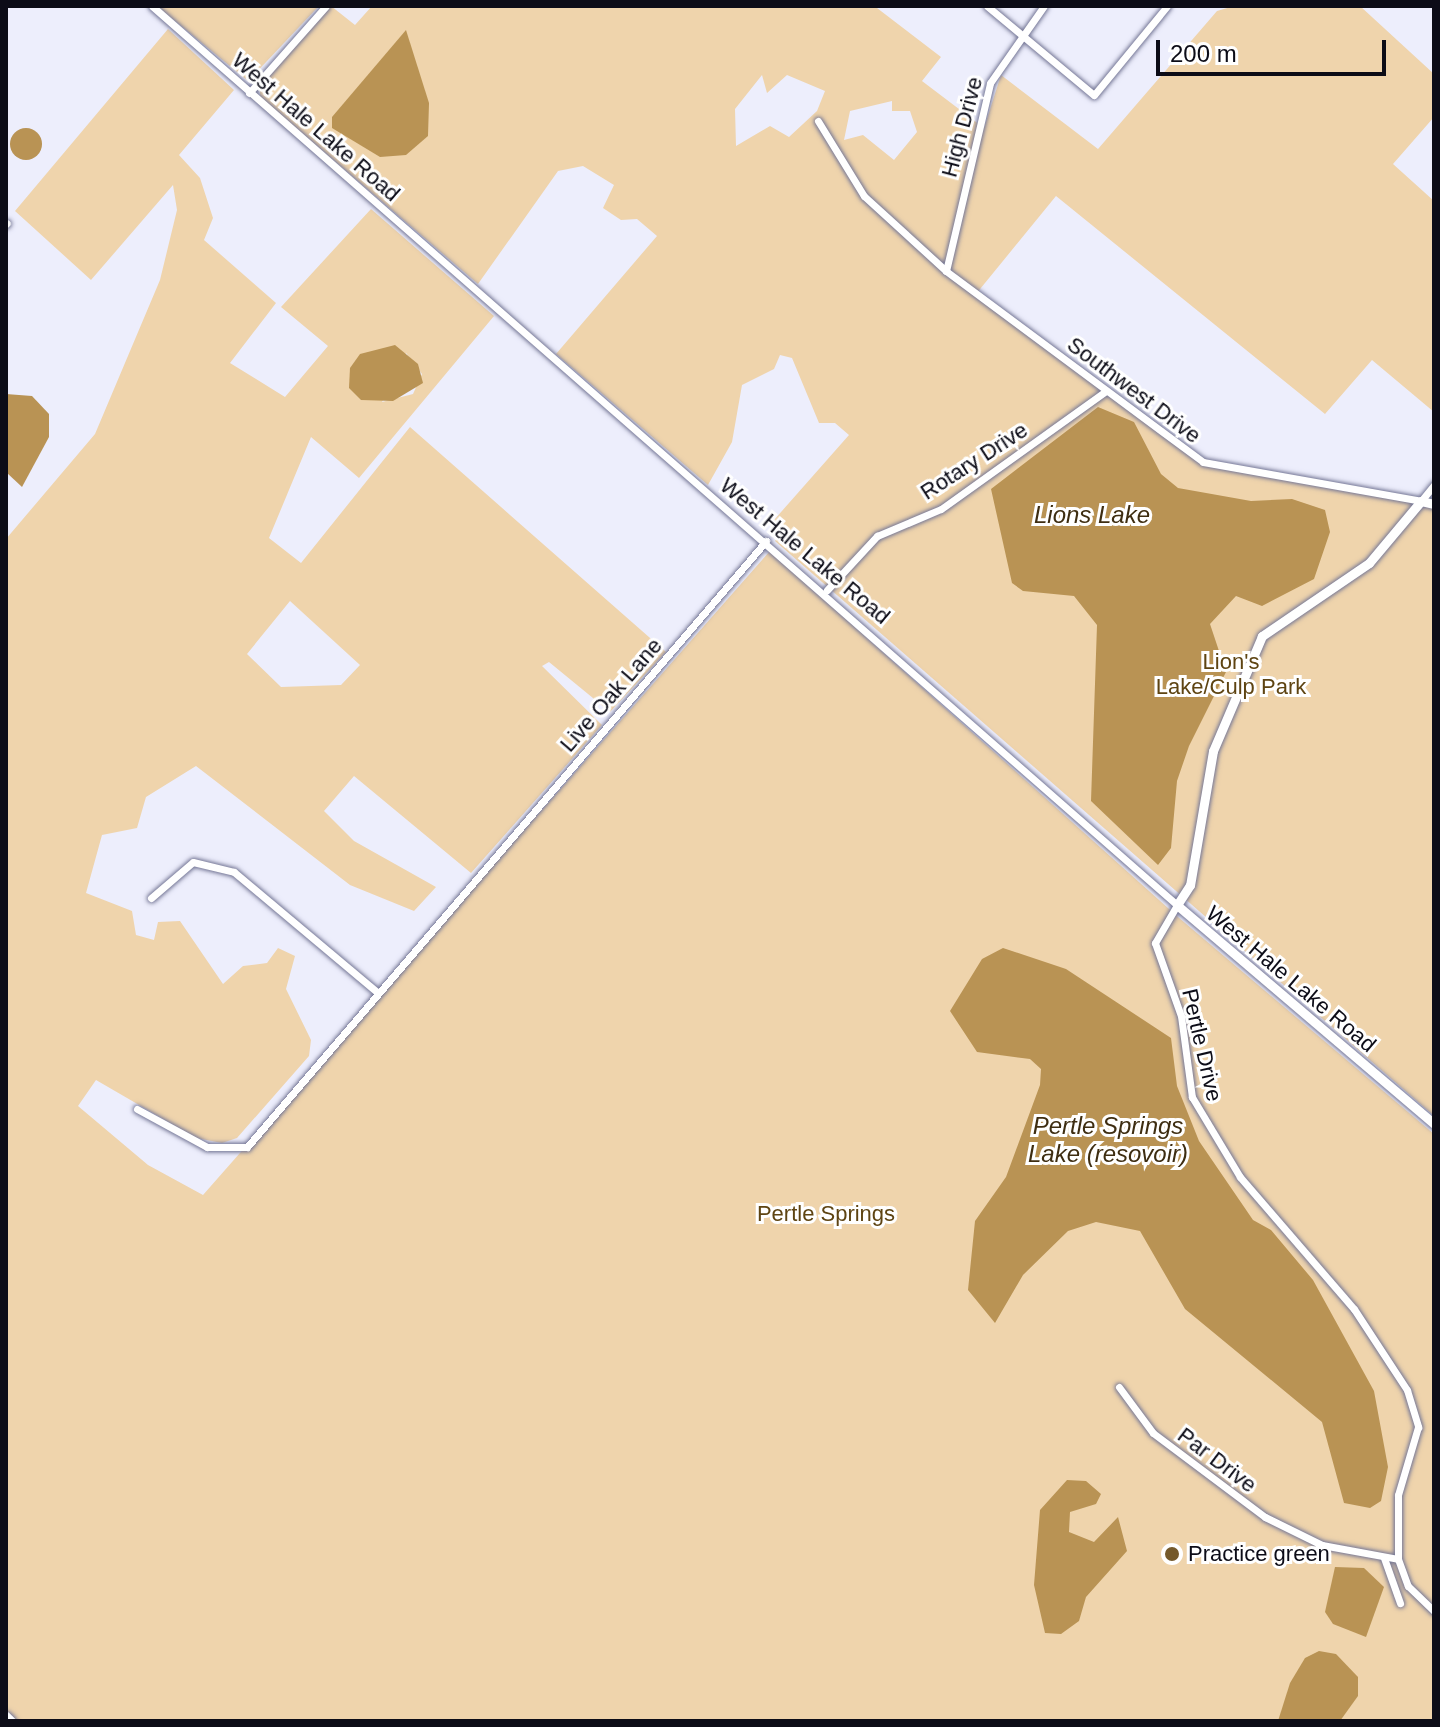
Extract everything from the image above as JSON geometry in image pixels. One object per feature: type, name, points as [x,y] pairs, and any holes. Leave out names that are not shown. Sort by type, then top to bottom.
[{"type":"street","name":"West Hale Lake Road","points":[[152,6],[766,541],[827,590],[1177,905],[1434,1124]]},
{"type":"street","points":[[249,93],[326,6]]},
{"type":"street","points":[[987,6],[1099,94],[1167,6]]},
{"type":"street","name":"High Drive","points":[[946,271],[990,83],[1044,6]]},
{"type":"street","name":"Southwest Drive","points":[[818,121],[864,196],[946,271],[1212,466],[1434,504]]},
{"type":"street","name":"Rotary Drive","points":[[827,590],[877,536],[941,509],[1106,391]]},
{"type":"street","points":[[1421,501],[1434,485]]},
{"type":"street","name":"Pertle Drive","points":[[1421,501],[1369,563],[1262,636],[1210,761],[1190,885],[1155,943],[1181,1016],[1197,1110],[1240,1177],[1383,1349],[1416,1413],[1416,1440],[1398,1495],[1398,1559],[1408,1586],[1434,1611]]},
{"type":"street","name":"Live Oak Lane","points":[[137,1109],[207,1147],[247,1147],[766,541]]},
{"type":"street","points":[[151,898],[193,862],[234,872],[377,992]]},
{"type":"street","name":"Par Drive","points":[[1119,1387],[1180,1458],[1312,1541],[1398,1559]]},
{"type":"street","points":[[1384,1558],[1400,1603]]},
{"type":"street","points":[[6,1716],[11,1721]]},
{"type":"green space","points":[[157,6],[319,6],[248,81]]},
{"type":"green space","name":"Lion's Lake/Culp Park","points":[[331,6],[355,25],[372,6],[877,8],[941,57],[922,81],[984,128],[1001,75],[1098,149],[1217,11],[1234,6],[1360,6],[1434,74],[1434,117],[1393,164],[1434,201],[1434,412],[1372,360],[1325,414],[1056,196],[976,294],[1203,462],[1434,504],[1434,1116],[775,541],[780,534],[774,520],[849,435],[835,423],[819,423],[792,358],[780,355],[774,369],[742,385],[732,442],[708,485],[556,354],[657,236],[637,219],[621,220],[603,208],[614,185],[583,166],[558,171],[478,284],[260,97],[260,85]],"holes":[[[762,75],[767,93],[787,75],[825,91],[817,111],[789,137],[770,126],[736,146],[735,109]],[[892,101],[892,111],[910,111],[917,132],[894,160],[863,135],[844,140],[850,111]]]},
{"type":"green space","name":"Pertle Springs","points":[[168,29],[234,90],[179,155],[200,178],[213,218],[204,240],[276,303],[230,363],[285,397],[328,346],[281,307],[371,209],[494,316],[359,478],[311,437],[269,538],[301,563],[410,427],[666,652],[610,712],[549,662],[542,666],[602,725],[471,873],[354,776],[324,811],[354,841],[436,887],[414,911],[350,885],[196,766],[146,797],[137,828],[102,835],[86,893],[132,911],[136,935],[154,940],[158,922],[180,921],[223,984],[243,966],[267,963],[278,948],[295,956],[286,989],[311,1040],[309,1056],[237,1138],[222,1143],[196,1138],[96,1080],[78,1106],[148,1165],[203,1195],[770,551],[1178,917],[1434,1134],[1434,1721],[18,1721],[6,1711],[6,539],[95,434],[160,280],[177,210],[173,185],[91,280],[15,211]],"holes":[[[406,353],[422,374],[413,394],[382,402]],[[290,601],[360,665],[341,685],[281,687],[247,654]]]},
{"type":"water","points":[[406,30],[429,103],[428,136],[406,155],[380,157],[332,128],[332,117]]},
{"type":"water","points":[[26,128],[37,133],[42,144],[37,155],[26,160],[15,155],[10,144],[15,133]]},
{"type":"water","points":[[395,345],[418,364],[423,383],[393,401],[361,400],[349,388],[350,368],[360,354]]},
{"type":"water","points":[[6,394],[32,396],[49,414],[49,437],[22,487],[6,472]]},
{"type":"water","name":"Lions Lake","points":[[1098,407],[1134,422],[1161,474],[1178,488],[1251,501],[1292,499],[1325,510],[1330,532],[1314,579],[1262,606],[1236,596],[1210,624],[1226,672],[1189,746],[1177,781],[1171,848],[1158,865],[1091,801],[1097,625],[1074,596],[1023,591],[1012,583],[991,489]]},
{"type":"water","name":"Pertle Springs Lake (resovoir)","points":[[1003,948],[1066,969],[1171,1038],[1177,1086],[1199,1141],[1253,1220],[1271,1230],[1313,1280],[1374,1391],[1388,1467],[1381,1501],[1370,1508],[1344,1503],[1322,1422],[1185,1309],[1140,1231],[1096,1222],[1068,1231],[1023,1275],[995,1323],[968,1290],[975,1221],[1006,1177],[1040,1085],[1041,1069],[1030,1059],[977,1052],[950,1011],[982,959]]},
{"type":"water","points":[[1067,1480],[1086,1481],[1101,1494],[1096,1504],[1070,1512],[1069,1532],[1094,1542],[1118,1517],[1127,1551],[1086,1597],[1079,1621],[1061,1634],[1045,1633],[1034,1585],[1040,1510]]},
{"type":"water","points":[[1335,1567],[1364,1568],[1384,1587],[1366,1637],[1333,1624],[1325,1612]]},
{"type":"water","points":[[1319,1651],[1336,1654],[1358,1677],[1358,1696],[1340,1721],[1278,1721],[1290,1683],[1305,1658]]},
{"type":"place","name":"Practice green","points":[[1172,1554]]}]
